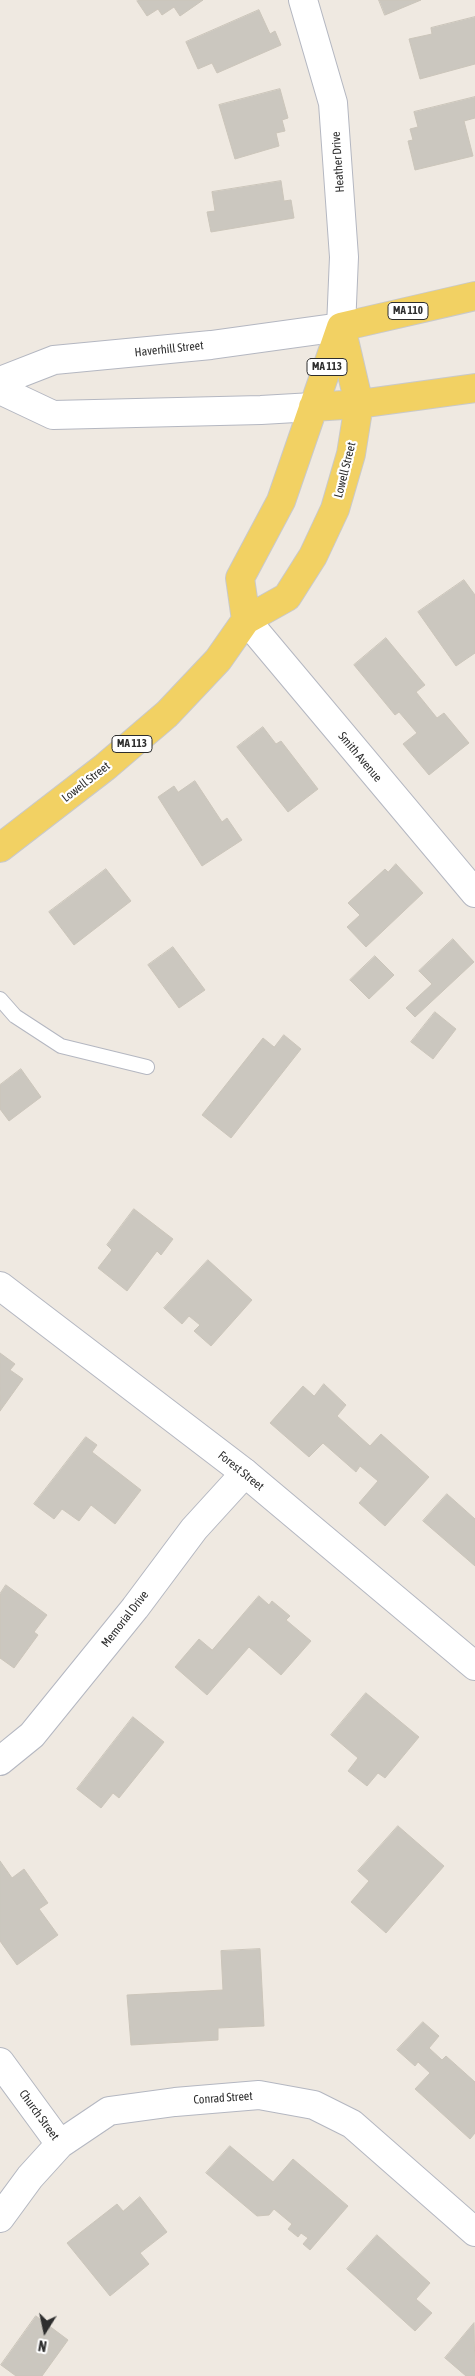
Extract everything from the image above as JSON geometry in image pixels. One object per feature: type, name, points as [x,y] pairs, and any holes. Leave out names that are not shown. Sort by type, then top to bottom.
[{"type":"main road","name":"MA 110","points":[[341,328],[475,296]]},
{"type":"main road","name":"Lowell Street","points":[[0,848],[105,767],[167,714],[218,660],[246,620],[287,597],[313,556],[335,509],[351,454],[359,404],[341,328]]},
{"type":"main road","name":"MA 113","points":[[246,620],[240,578],[281,501],[341,328]]},
{"type":"main road","points":[[313,407],[359,404],[475,388]]},
{"type":"street","name":"Heather Drive","points":[[303,0],[333,103],[344,257],[341,328]]},
{"type":"street","name":"Haverhill Street","points":[[0,381],[54,360],[211,345],[341,328]]},
{"type":"street","points":[[0,390],[53,415],[313,407]]},
{"type":"street","name":"Smith Avenue","points":[[246,620],[475,893]]},
{"type":"street","name":"Forest Street","points":[[0,1286],[245,1473],[475,1666]]},
{"type":"street","name":"Memorial Drive","points":[[0,1761],[32,1735],[135,1608],[194,1529],[245,1473]]},
{"type":"street","name":"Church Street","points":[[0,2062],[60,2144]]},
{"type":"street","name":"Conrad Street","points":[[0,2218],[30,2177],[60,2144],[109,2111],[175,2102],[259,2095],[314,2105],[352,2124],[475,2232]]},
{"type":"lane","points":[[0,999],[15,1016],[61,1046],[147,1067]]},
{"type":"building","points":[[138,0],[203,0],[180,16],[174,7],[162,15],[158,9],[147,16]]},
{"type":"building","points":[[379,0],[421,0],[385,15]]},
{"type":"building","points":[[259,10],[270,34],[275,31],[281,45],[217,73],[212,63],[198,69],[186,42]]},
{"type":"building","points":[[475,17],[475,64],[420,79],[409,39],[432,34],[431,28]]},
{"type":"building","points":[[280,89],[288,118],[282,120],[285,131],[276,133],[279,146],[235,159],[219,105]]},
{"type":"building","points":[[475,97],[475,118],[464,121],[473,156],[415,170],[408,141],[413,140],[410,129],[418,127],[414,112]]},
{"type":"building","points":[[281,181],[284,201],[291,200],[294,218],[211,232],[207,212],[215,211],[212,192]]},
{"type":"building","points":[[464,580],[475,595],[475,653],[456,666],[418,612]]},
{"type":"building","points":[[386,638],[425,685],[416,692],[437,718],[444,713],[469,743],[429,775],[403,744],[417,733],[399,712],[395,715],[354,665]]},
{"type":"building","points":[[263,727],[276,744],[281,741],[318,789],[288,812],[237,747]]},
{"type":"building","points":[[195,781],[222,822],[227,818],[242,840],[202,866],[158,797],[174,786],[178,792]]},
{"type":"building","points":[[396,864],[423,893],[366,947],[347,927],[360,915],[348,903],[385,869],[388,872]]},
{"type":"building","points":[[106,869],[131,901],[74,945],[49,912]]},
{"type":"building","points":[[453,939],[474,962],[415,1017],[406,1008],[432,984],[419,971]]},
{"type":"building","points":[[173,947],[205,990],[179,1008],[148,965]]},
{"type":"building","points":[[375,956],[394,975],[369,999],[350,980]]},
{"type":"building","points":[[435,1012],[456,1029],[433,1059],[411,1042]]},
{"type":"building","points":[[284,1035],[301,1049],[231,1138],[202,1115],[263,1038],[274,1047]]},
{"type":"building","points":[[21,1069],[41,1097],[9,1121],[0,1109],[0,1085]]},
{"type":"building","points":[[134,1209],[173,1239],[161,1255],[157,1251],[127,1291],[98,1268],[112,1250],[107,1245]]},
{"type":"building","points":[[208,1260],[252,1300],[211,1346],[194,1331],[200,1325],[189,1316],[182,1324],[164,1308]]},
{"type":"building","points":[[0,1353],[15,1364],[10,1370],[23,1379],[0,1411]]},
{"type":"building","points":[[324,1384],[346,1405],[337,1416],[370,1446],[381,1434],[429,1477],[385,1526],[359,1503],[378,1481],[360,1466],[356,1472],[323,1443],[309,1457],[270,1423],[303,1386],[314,1396]]},
{"type":"building","points":[[86,1437],[97,1445],[92,1452],[141,1490],[115,1524],[91,1505],[79,1521],[62,1509],[54,1519],[34,1504]]},
{"type":"building","points":[[447,1494],[475,1519],[475,1566],[423,1521]]},
{"type":"building","points":[[6,1585],[47,1615],[34,1632],[38,1635],[14,1668],[0,1658],[0,1594]]},
{"type":"building","points":[[259,1596],[269,1605],[272,1601],[290,1616],[286,1620],[311,1641],[281,1675],[249,1647],[207,1695],[175,1667],[199,1639],[212,1650]]},
{"type":"building","points":[[366,1693],[419,1737],[385,1778],[378,1773],[367,1786],[348,1771],[358,1758],[331,1735]]},
{"type":"building","points":[[133,1717],[164,1742],[119,1798],[113,1793],[101,1808],[77,1789]]},
{"type":"building","points":[[398,1826],[444,1866],[386,1933],[351,1902],[369,1881],[358,1871]]},
{"type":"building","points":[[0,1861],[12,1878],[24,1869],[48,1903],[39,1909],[58,1935],[17,1965],[0,1941]]},
{"type":"building","points":[[260,1949],[264,2026],[218,2028],[218,2040],[131,2045],[127,1995],[223,1990],[221,1951]]},
{"type":"building","points":[[423,2022],[439,2036],[429,2048],[442,2060],[446,2056],[475,2082],[475,2133],[470,2139],[415,2089],[430,2073],[418,2062],[415,2066],[397,2050]]},
{"type":"building","points":[[230,2146],[273,2182],[293,2159],[348,2206],[310,2250],[303,2244],[308,2238],[301,2233],[298,2237],[288,2229],[292,2224],[274,2209],[269,2215],[257,2216],[206,2173]]},
{"type":"building","points":[[140,2197],[167,2232],[140,2253],[149,2264],[110,2296],[67,2243],[117,2204],[123,2211]]},
{"type":"building","points":[[377,2235],[430,2283],[416,2299],[432,2313],[415,2331],[347,2269]]},
{"type":"building","points":[[36,2316],[68,2340],[42,2376],[16,2376],[1,2365]]},
{"type":"building","points":[[474,2323],[475,2376],[466,2376],[445,2358]]}]
